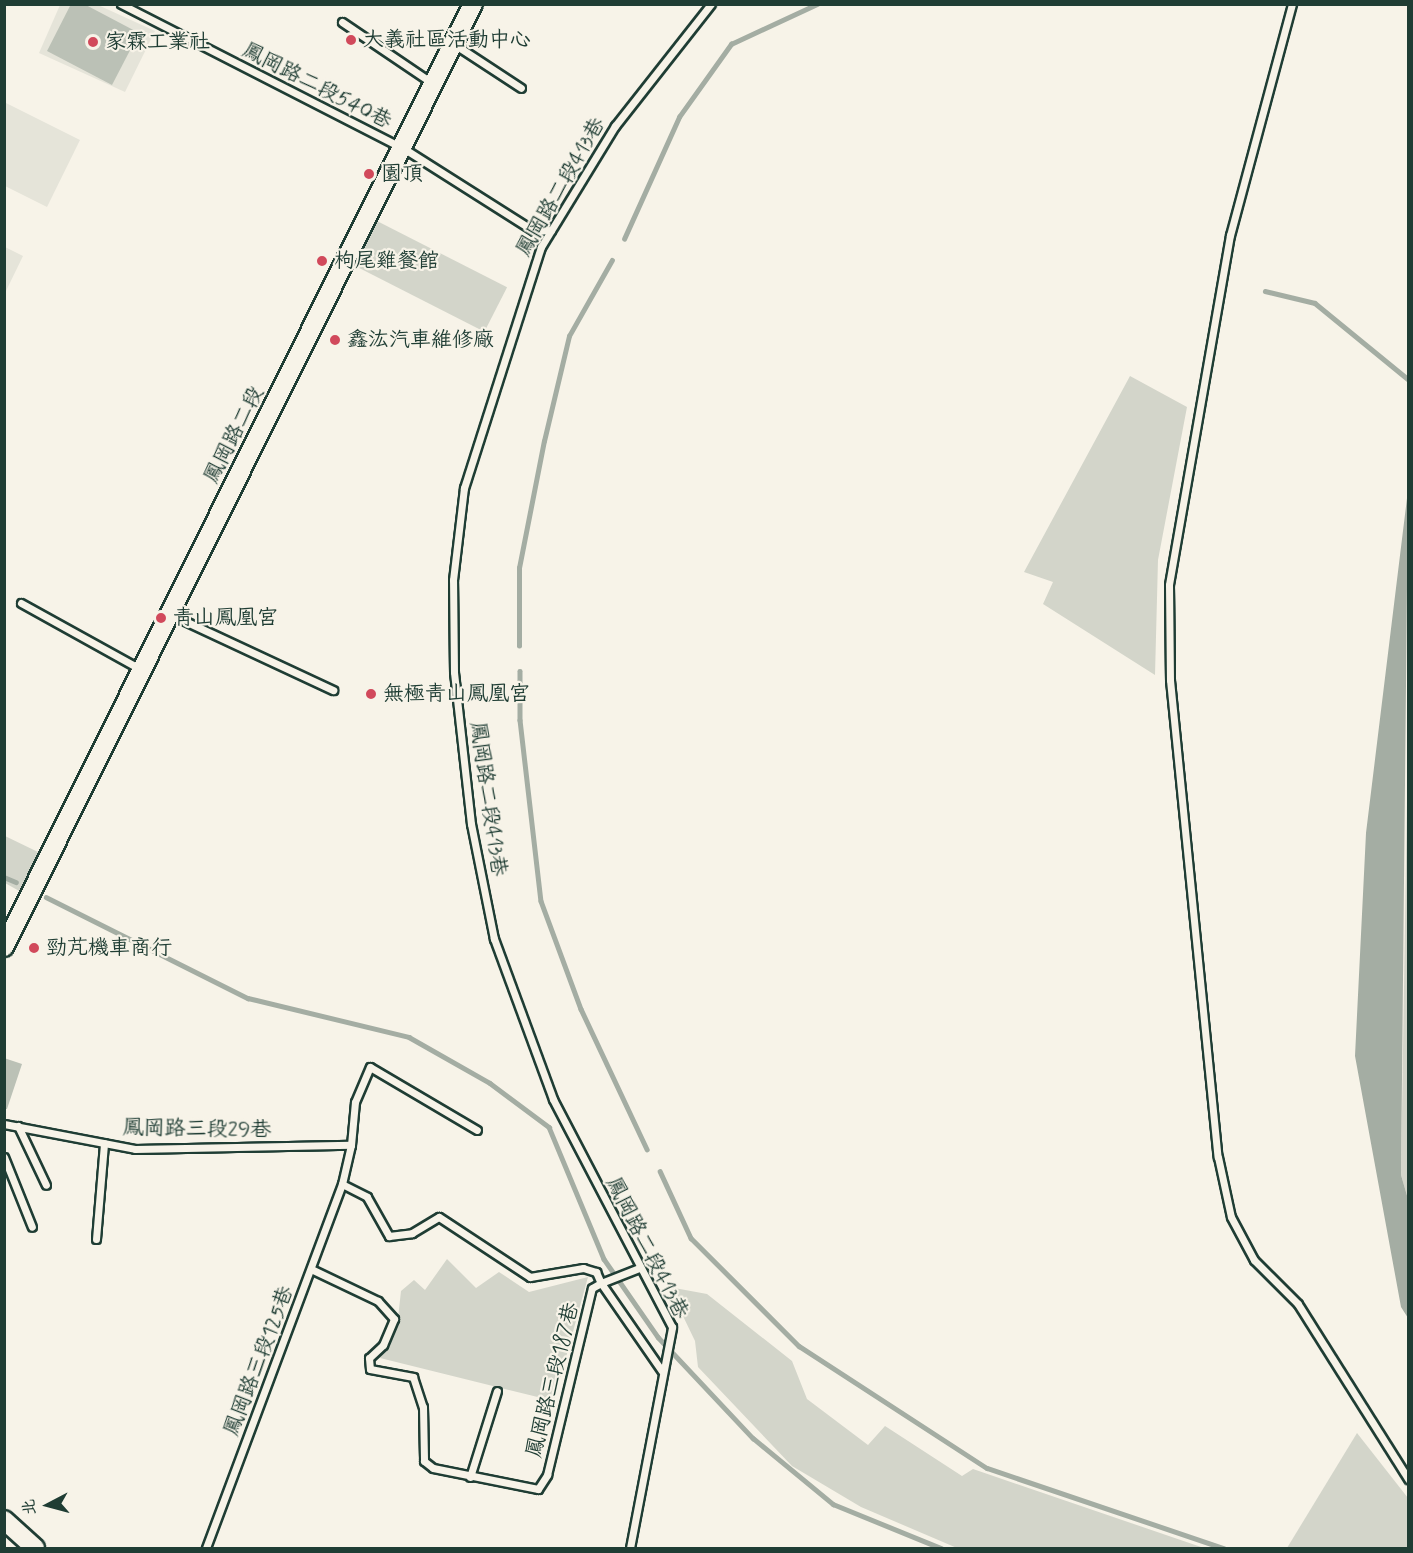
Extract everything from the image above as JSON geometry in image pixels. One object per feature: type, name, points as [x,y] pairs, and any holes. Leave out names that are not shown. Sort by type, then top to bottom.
[{"type":"street","name":"鳳岡路二段","points":[[4,947],[473,4]]},
{"type":"street","points":[[4,1520],[35,1548]]},
{"type":"lane","name":"鳳岡路二段540巷","points":[[121,4],[403,148],[534,231],[551,230]]},
{"type":"lane","name":"鳳岡路二段413巷","points":[[662,1371],[672,1327],[639,1268],[553,1099],[494,939],[471,824],[454,672],[453,580],[464,488],[524,291],[551,230],[615,126],[711,4]]},
{"type":"lane","points":[[1292,4],[1230,235],[1169,585],[1170,680],[1218,1157],[1231,1217],[1254,1260],[1298,1304],[1408,1479]]},
{"type":"lane","points":[[342,22],[434,84]]},
{"type":"lane","points":[[454,44],[521,88]]},
{"type":"lane","points":[[21,603],[142,670]]},
{"type":"lane","points":[[169,614],[333,690]]},
{"type":"lane","points":[[477,1130],[370,1067],[355,1102],[351,1145],[342,1184],[367,1197],[390,1236],[412,1233],[439,1217],[530,1277],[583,1268],[596,1272],[601,1284],[639,1268]]},
{"type":"lane","name":"鳳岡路三段29巷","points":[[4,1124],[135,1149],[351,1145]]},
{"type":"lane","points":[[18,1126],[46,1185]]},
{"type":"lane","points":[[96,1239],[105,1143]]},
{"type":"lane","points":[[4,1157],[32,1227]]},
{"type":"lane","name":"鳳岡路三段125巷","points":[[206,1548],[342,1184]]},
{"type":"lane","name":"鳳岡路三段187巷","points":[[311,1269],[378,1301],[394,1319],[382,1345],[369,1358],[370,1369],[413,1377],[423,1407],[424,1461],[470,1477],[538,1489],[547,1475],[592,1288],[601,1284],[662,1371]]},
{"type":"lane","points":[[630,1548],[662,1371]]},
{"type":"lane","points":[[470,1477],[497,1392]]},
{"type":"shaded area","name":"家霖工業社","points":[[60,5],[98,5],[155,31],[125,92],[39,53]]},
{"type":"shaded area","points":[[4,102],[80,140],[47,207],[5,186]]},
{"type":"shaded area","points":[[377,221],[507,287],[484,332],[354,266]]},
{"type":"shaded area","points":[[5,247],[23,256],[5,293]]},
{"type":"shaded area","points":[[1130,376],[1187,407],[1158,560],[1155,675],[1043,604],[1053,582],[1024,572]]},
{"type":"shaded area","points":[[1408,490],[1401,1175],[1408,1199],[1408,1318],[1401,1307],[1355,1056],[1366,833]]},
{"type":"shaded area","points":[[1408,738],[1408,1199],[1401,1175]]},
{"type":"shaded area","points":[[5,836],[38,852],[21,892],[5,883]]},
{"type":"shaded area","points":[[447,1259],[476,1288],[499,1272],[529,1292],[588,1277],[554,1401],[380,1358],[398,1318],[401,1291],[414,1280],[425,1290]]},
{"type":"shaded area","points":[[669,1287],[707,1294],[792,1361],[807,1399],[868,1445],[885,1426],[962,1476],[973,1469],[1204,1548],[957,1548],[861,1507],[792,1466],[698,1367],[695,1341]]},
{"type":"shaded area","points":[[1357,1433],[1408,1498],[1408,1548],[1287,1548]]},
{"type":"building","name":"家霖工業社","points":[[71,4],[84,4],[139,33],[112,85],[47,51]]},
{"type":"building","points":[[4,1058],[22,1064],[7,1109],[4,1109]]},
{"type":"waterway","points":[[624,239],[679,117],[731,44],[817,4]]},
{"type":"waterway","points":[[519,646],[519,568],[544,441],[569,336],[612,260]]},
{"type":"waterway","points":[[1265,291],[1315,303],[1408,379]]},
{"type":"waterway","points":[[520,671],[520,720],[541,901],[581,1009],[647,1149]]},
{"type":"waterway","points":[[4,877],[16,882]]},
{"type":"waterway","points":[[46,897],[248,998],[409,1037],[490,1083],[549,1127],[604,1259],[658,1337],[753,1438],[833,1504],[941,1548]]},
{"type":"waterway","points":[[660,1171],[691,1238],[799,1346],[987,1468],[1224,1548]]},
{"type":"place","name":"大義社區活動中心","points":[[351,40]]},
{"type":"place","name":"家霖工業社","points":[[93,42]]},
{"type":"place","name":"園頂","points":[[369,174]]},
{"type":"place","name":"枸尾雞餐館","points":[[322,261]]},
{"type":"place","name":"鑫汯汽車維修廠","points":[[335,340]]},
{"type":"place","name":"青山鳳凰宮","points":[[161,618]]},
{"type":"place","name":"無極青山鳳凰宮","points":[[371,694]]},
{"type":"place","name":"勁芃機車商行","points":[[34,948]]}]
